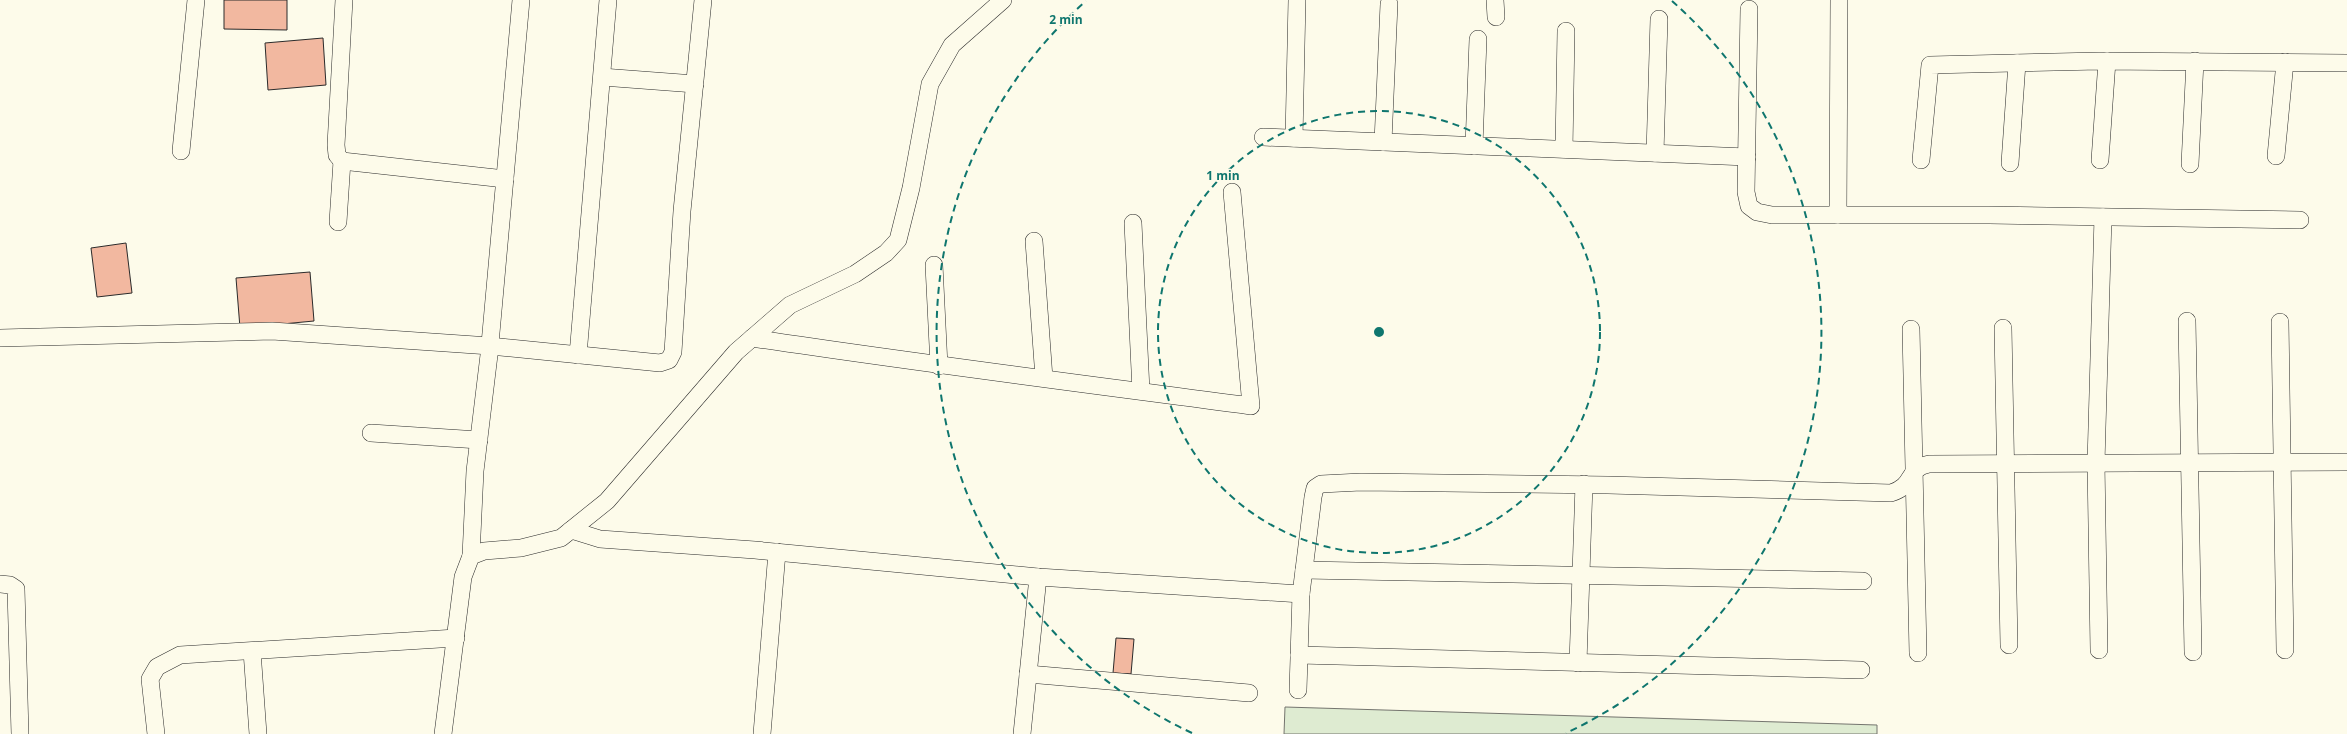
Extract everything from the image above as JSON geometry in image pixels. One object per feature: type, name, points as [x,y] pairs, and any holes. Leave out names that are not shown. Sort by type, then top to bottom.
[{"type":"street","points":[[181,151],[196,0]]},
{"type":"street","points":[[338,222],[342,161],[337,155],[336,145],[344,0]]},
{"type":"street","points":[[443,734],[463,577],[471,556],[475,471],[490,346],[520,0]]},
{"type":"street","points":[[578,355],[608,0]]},
{"type":"street","points":[[0,338],[272,331],[490,346],[660,363],[669,360],[673,352],[682,211],[703,0]]},
{"type":"street","points":[[471,556],[484,551],[521,548],[561,538],[607,501],[736,352],[790,305],[855,274],[886,253],[898,240],[911,188],[930,84],[952,45],[1003,0]]},
{"type":"street","points":[[1294,138],[1297,0]]},
{"type":"street","points":[[1495,0],[1496,17]]},
{"type":"street","points":[[1838,214],[1839,0]]},
{"type":"street","points":[[1383,142],[1388,4]]},
{"type":"street","points":[[1749,9],[1746,192],[1749,206],[1757,212],[1772,215],[1838,214],[2300,220]]},
{"type":"street","points":[[1655,153],[1659,19]]},
{"type":"street","points":[[1564,149],[1566,31]]},
{"type":"street","points":[[1474,146],[1478,39]]},
{"type":"street","points":[[2100,160],[2107,61]]},
{"type":"street","points":[[1921,160],[1930,65],[2107,61],[2347,63]]},
{"type":"street","points":[[2190,164],[2195,61]]},
{"type":"street","points":[[2276,156],[2285,62]]},
{"type":"street","points":[[2010,163],[2017,63]]},
{"type":"street","points":[[602,77],[695,84]]},
{"type":"street","points":[[1263,137],[1747,157]]},
{"type":"street","points":[[342,161],[505,178]]},
{"type":"street","points":[[752,338],[939,366],[1044,378],[1251,406],[1232,192]]},
{"type":"street","points":[[2099,650],[2096,463],[2103,217]]},
{"type":"street","points":[[1133,223],[1141,391]]},
{"type":"street","points":[[1034,241],[1044,378]]},
{"type":"street","points":[[934,265],[939,366]]},
{"type":"street","points":[[2187,321],[2193,652]]},
{"type":"street","points":[[2280,322],[2285,650]]},
{"type":"street","points":[[2003,328],[2009,645]]},
{"type":"street","points":[[1911,329],[1918,653]]},
{"type":"street","points":[[371,433],[479,440]]},
{"type":"street","points":[[1298,690],[1301,594],[1313,497],[1315,488],[1321,484],[1584,484],[1891,493],[1906,487],[1915,471],[1920,466],[1930,464],[2347,462]]},
{"type":"street","points":[[1578,663],[1584,484]]},
{"type":"street","points":[[571,530],[600,539],[777,552],[1038,577],[1301,594]]},
{"type":"street","points":[[762,734],[777,552]]},
{"type":"street","points":[[1304,570],[1863,581]]},
{"type":"street","points":[[1022,734],[1038,577]]},
{"type":"street","points":[[0,584],[10,585],[16,589],[20,734]]},
{"type":"street","points":[[156,734],[150,679],[157,667],[180,655],[456,638]]},
{"type":"street","points":[[252,651],[258,734]]},
{"type":"street","points":[[1299,655],[1861,670]]},
{"type":"street","points":[[1028,674],[1249,693]]},
{"type":"green space","points":[[1285,707],[1877,725],[1877,734],[1284,734]]},
{"type":"building","points":[[224,0],[287,0],[287,30],[224,29]]},
{"type":"building","points":[[323,38],[326,85],[268,90],[265,43]]},
{"type":"building","points":[[126,243],[132,293],[97,297],[91,248]]},
{"type":"building","points":[[310,272],[314,321],[240,328],[236,278]]},
{"type":"building","points":[[1116,638],[1134,639],[1131,674],[1113,673]]}]
